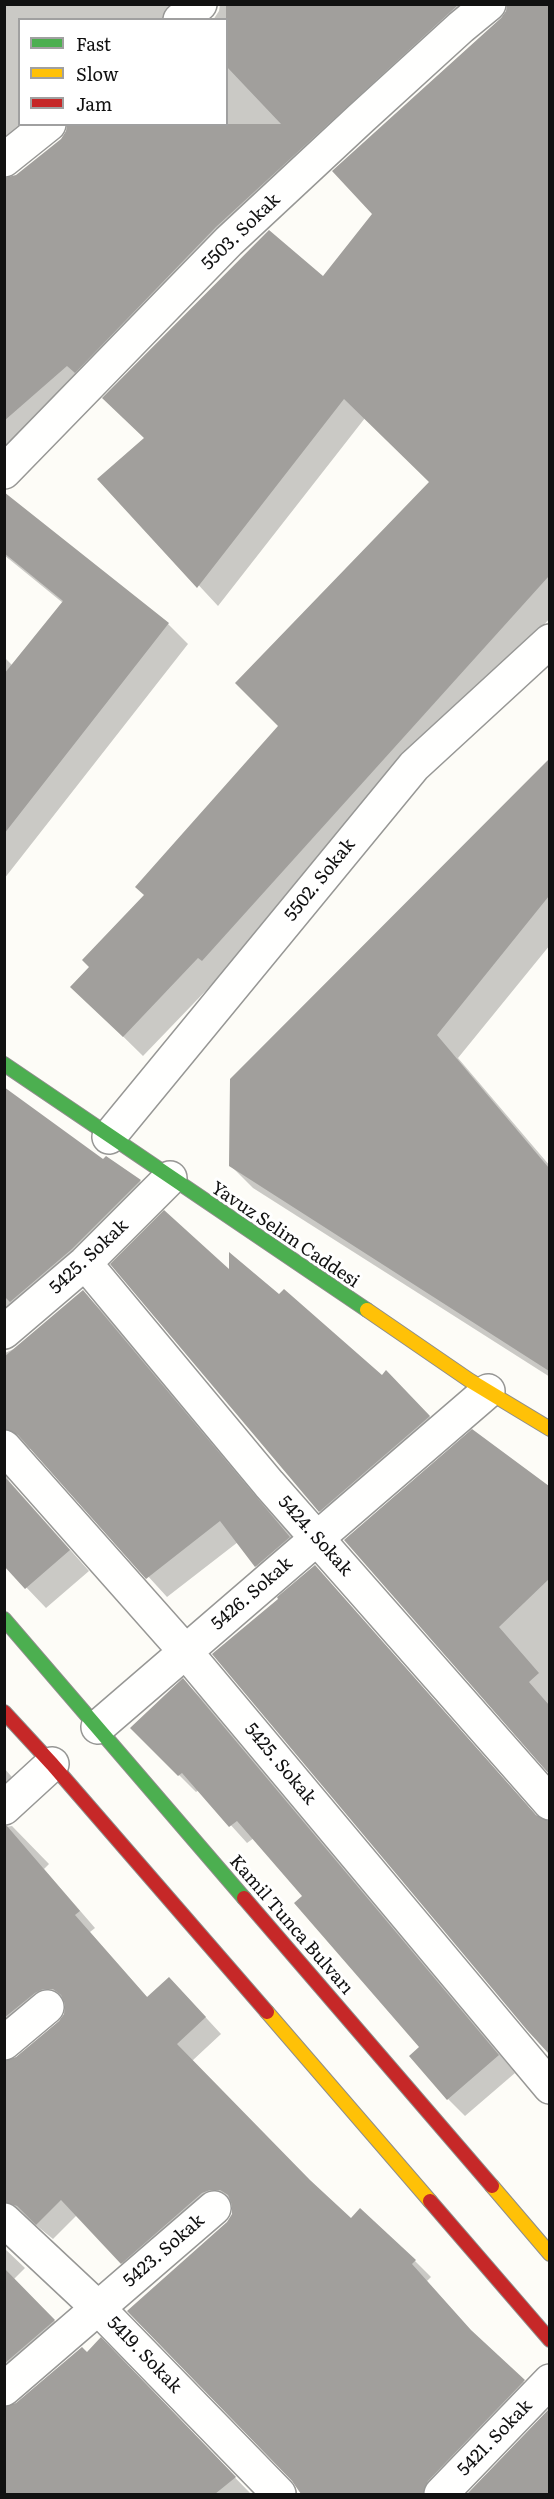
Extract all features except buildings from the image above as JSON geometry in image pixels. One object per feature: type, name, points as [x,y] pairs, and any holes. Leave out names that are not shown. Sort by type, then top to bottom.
[{"type":"main road","name":"Yavuz Selim Caddesi","points":[[9,1075],[109,1137],[488,1391],[549,1429]]},
{"type":"main road","name":"Kamil Tunca Bulvarı","points":[[4,1619],[549,2254]]},
{"type":"main road","points":[[4,1712],[52,1764],[549,2340]]},
{"type":"street","points":[[182,18],[200,4]]},
{"type":"street","name":"5503. Sokak","points":[[4,472],[238,233],[385,96],[489,4]]},
{"type":"street","points":[[4,160],[46,126]]},
{"type":"street","name":"5502. Sokak","points":[[109,1137],[414,766],[549,641]]},
{"type":"street","name":"5425. Sokak","points":[[4,1332],[86,1263],[170,1178]]},
{"type":"street","name":"5424. Sokak","points":[[86,1263],[268,1484],[549,1803]]},
{"type":"street","name":"5426. Sokak","points":[[98,1727],[488,1391]]},
{"type":"street","name":"5425. Sokak","points":[[4,1447],[185,1651],[549,2087]]},
{"type":"street","points":[[4,1808],[52,1764]]},
{"type":"street","points":[[4,2043],[47,2007]]},
{"type":"street","name":"5423. Sokak","points":[[4,2389],[214,2208]]},
{"type":"street","name":"5419. Sokak","points":[[4,2220],[98,2308],[279,2494]]},
{"type":"street","name":"5421. Sokak","points":[[441,2494],[549,2381]]},
{"type":"traffic: fast","points":[[4,1064],[367,1310]]},
{"type":"traffic: fast","points":[[4,1619],[244,1898]]},
{"type":"traffic: slow","points":[[367,1310],[469,1380],[550,1429]]},
{"type":"traffic: slow","points":[[267,2012],[430,2201]]},
{"type":"traffic: slow","points":[[492,2186],[550,2254]]},
{"type":"traffic: jam","points":[[4,1712],[52,1764],[267,2012]]},
{"type":"traffic: jam","points":[[244,1898],[492,2186]]},
{"type":"traffic: jam","points":[[430,2201],[550,2340]]}]
